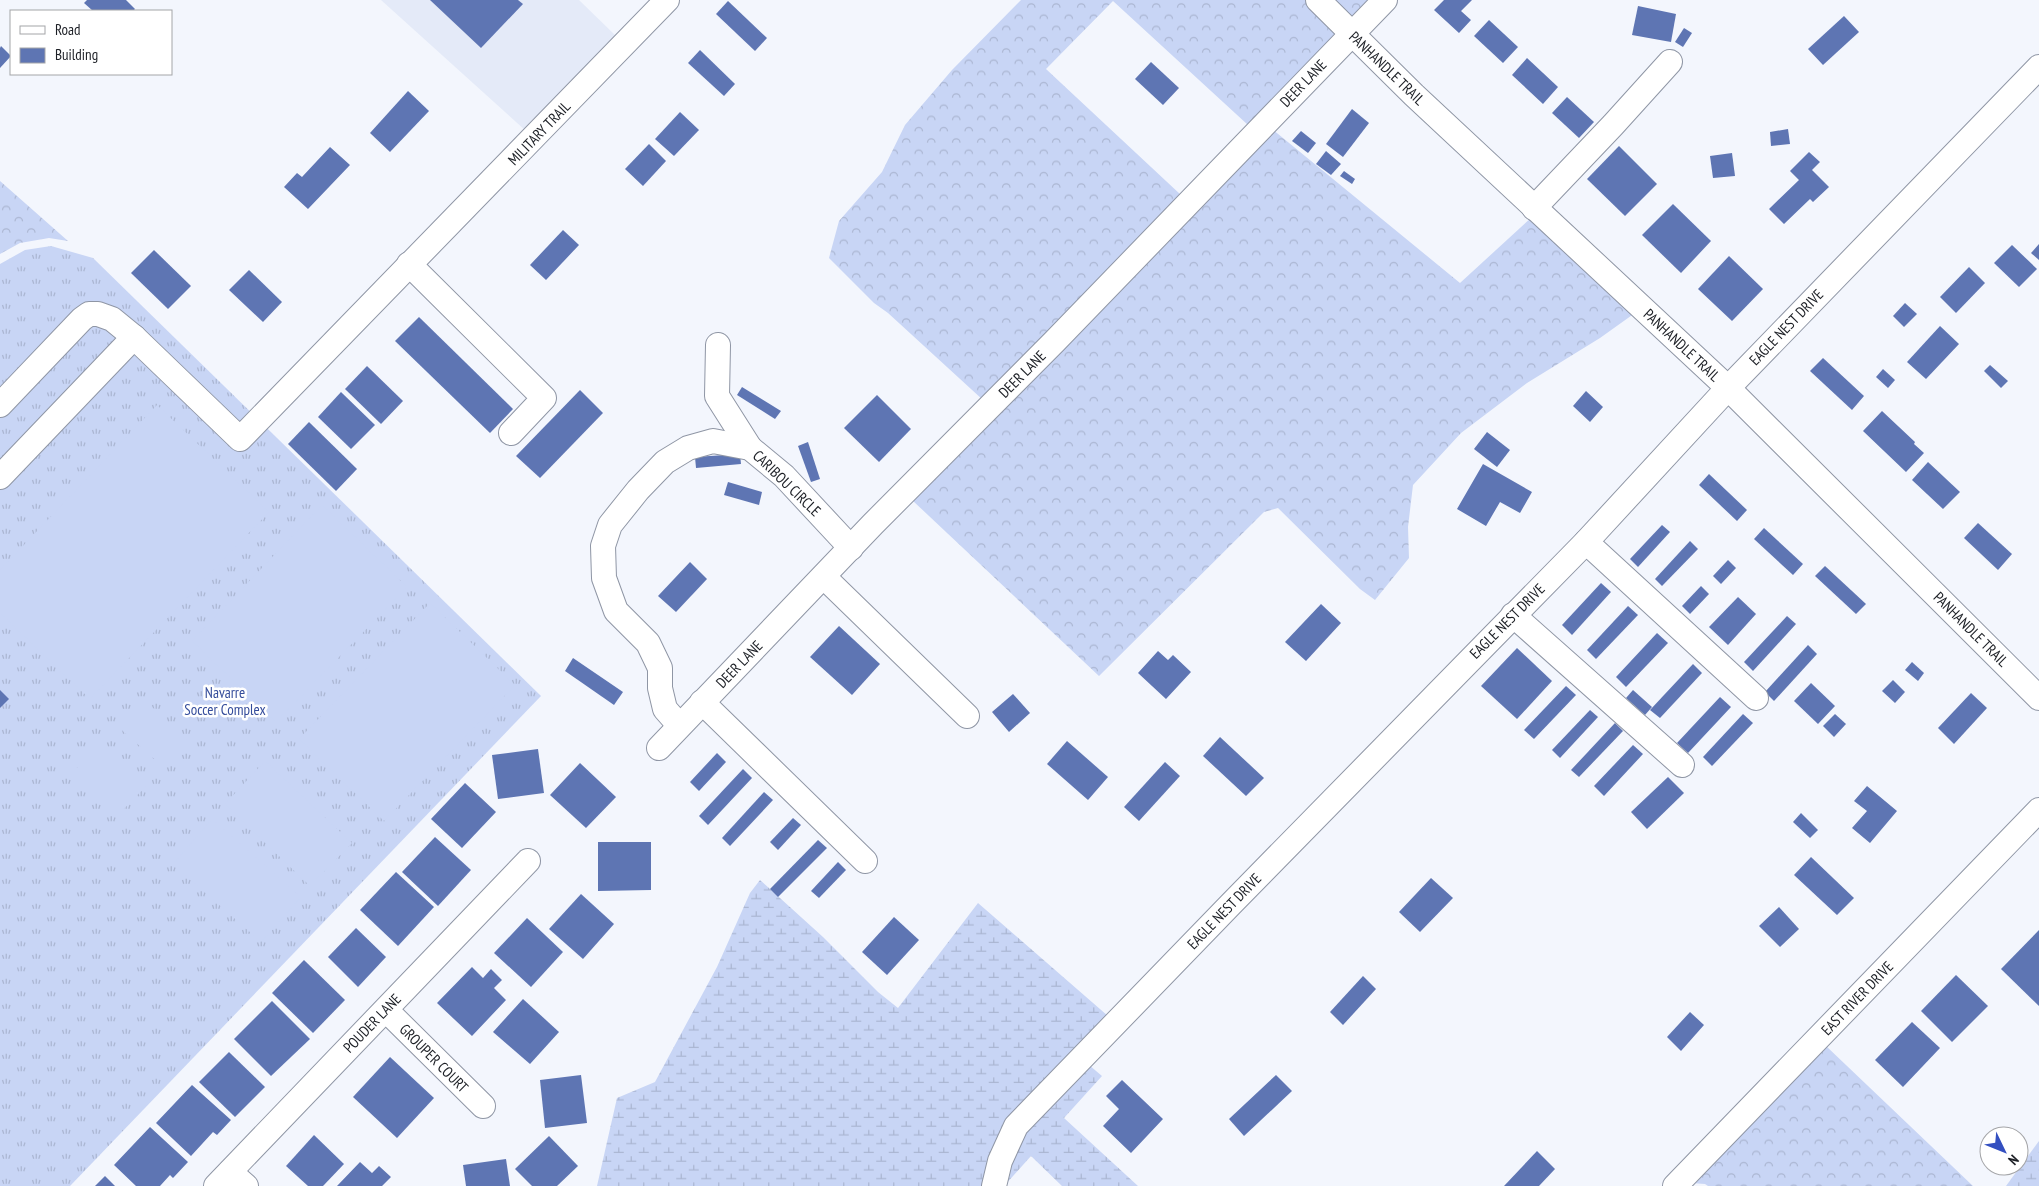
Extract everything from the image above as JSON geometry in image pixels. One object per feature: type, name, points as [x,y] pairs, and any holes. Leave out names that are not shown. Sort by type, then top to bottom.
[{"type":"street","name":"MILITARY TRAIL","points":[[134,337],[240,439],[667,0]]},
{"type":"street","name":"PANHANDLE TRAIL","points":[[1318,0],[1534,208],[1728,388],[2039,698]]},
{"type":"street","name":"DEER LANE","points":[[659,748],[679,725],[1385,0]]},
{"type":"street","points":[[1534,208],[1670,62]]},
{"type":"street","name":"EAGLE NEST DRIVE","points":[[994,1186],[1000,1162],[1016,1126],[1512,615],[1586,542],[1728,388],[2039,67]]},
{"type":"street","points":[[409,264],[544,398],[511,433]]},
{"type":"street","points":[[0,404],[88,314],[98,314],[112,319],[134,337],[0,477]]},
{"type":"street","points":[[718,345],[717,396],[750,448]]},
{"type":"street","name":"CARIBOU CIRCLE","points":[[679,725],[664,709],[660,688],[660,668],[648,643],[616,611],[604,578],[603,546],[610,525],[638,490],[665,462],[688,448],[713,441],[750,448],[784,476],[851,548]]},
{"type":"street","points":[[1586,542],[1756,698]]},
{"type":"street","points":[[824,577],[967,716]]},
{"type":"street","points":[[1512,615],[1682,765]]},
{"type":"street","points":[[702,702],[865,860]]},
{"type":"street","name":"EAST RIVER DRIVE","points":[[1675,1186],[2039,810]]},
{"type":"street","name":"POUDER LANE","points":[[231,1181],[386,1010],[528,861]]},
{"type":"street","name":"GROUPER COURT","points":[[386,1010],[483,1106]]},
{"type":"shaded area","points":[[381,0],[579,0],[617,37],[526,131]]},
{"type":"green space","points":[[1021,0],[1305,0],[1339,32],[1248,125],[1113,1],[1046,69],[1181,195],[983,400],[888,313],[874,303],[829,258],[839,221],[882,172],[905,125],[952,70]]},
{"type":"green space","points":[[1330,0],[1371,0],[1351,20]]},
{"type":"green space","points":[[1272,129],[1460,283],[1532,217],[1635,313],[1600,338],[1527,383],[1461,433],[1413,485],[1408,527],[1409,558],[1375,600],[1360,589],[1278,508],[1264,512],[1099,676],[912,500]]},
{"type":"green space","points":[[0,181],[68,241],[49,238],[20,243],[0,254]]},
{"type":"green space","name":"Navarre Soccer Complex","points":[[51,246],[93,258],[541,696],[70,1186],[0,1186],[0,264],[25,250]]},
{"type":"green space","points":[[157,405],[269,512],[90,699],[0,613],[0,570]]},
{"type":"green space","points":[[322,505],[407,587],[276,722],[192,641]]},
{"type":"green space","points":[[430,603],[515,685],[384,821],[299,739]]},
{"type":"green space","points":[[141,697],[187,739],[162,766],[115,724]]},
{"type":"green space","points":[[99,743],[146,786],[121,812],[75,770]]},
{"type":"green space","points":[[265,761],[352,843],[310,886],[225,804]]},
{"type":"green space","points":[[212,819],[301,897],[261,942],[173,864]]},
{"type":"green space","points":[[760,880],[823,937],[878,992],[898,1008],[978,903],[1108,1016],[984,1186],[597,1186],[617,1098],[655,1082],[717,967],[750,893]]},
{"type":"green space","points":[[1825,1045],[1973,1186],[1708,1186],[1691,1183]]},
{"type":"green space","points":[[1089,1065],[1102,1076],[1064,1118],[1138,1186],[1062,1186],[1031,1156],[1004,1186],[1008,1165],[1024,1132]]},
{"type":"green space","points":[[2039,1141],[2039,1186],[2006,1186],[2013,1176],[2029,1176],[2029,1155]]},
{"type":"building","points":[[87,0],[126,0],[135,9],[92,10],[84,3]]},
{"type":"building","points":[[430,0],[518,0],[523,4],[481,48]]},
{"type":"building","points":[[1444,0],[1472,0],[1461,11],[1471,20],[1459,33],[1434,10]]},
{"type":"building","points":[[728,1],[767,38],[755,51],[716,14]]},
{"type":"building","points":[[1638,6],[1676,14],[1671,42],[1632,35]]},
{"type":"building","points":[[1844,16],[1859,32],[1823,65],[1808,49]]},
{"type":"building","points":[[1489,20],[1518,47],[1503,63],[1474,36]]},
{"type":"building","points":[[1684,28],[1692,33],[1683,47],[1675,42]]},
{"type":"building","points":[[1,46],[10,57],[0,68]]},
{"type":"building","points":[[700,50],[735,84],[724,96],[688,63]]},
{"type":"building","points":[[1527,58],[1558,87],[1543,104],[1512,75]]},
{"type":"building","points":[[1151,62],[1179,88],[1163,105],[1135,79]]},
{"type":"building","points":[[408,91],[429,111],[390,152],[370,133]]},
{"type":"building","points":[[1567,97],[1594,122],[1579,138],[1552,113]]},
{"type":"building","points":[[1352,109],[1369,123],[1343,157],[1326,144]]},
{"type":"building","points":[[680,112],[699,130],[674,156],[655,139]]},
{"type":"building","points":[[1788,129],[1790,144],[1771,146],[1770,132]]},
{"type":"building","points":[[1301,131],[1316,143],[1308,153],[1292,141]]},
{"type":"building","points":[[649,144],[666,161],[643,186],[625,169]]},
{"type":"building","points":[[1619,146],[1657,184],[1625,216],[1587,179]]},
{"type":"building","points":[[330,147],[350,165],[308,209],[284,187],[297,173],[302,177]]},
{"type":"building","points":[[1326,151],[1341,164],[1331,175],[1316,164]]},
{"type":"building","points":[[1809,152],[1820,162],[1812,170],[1829,187],[1813,202],[1810,199],[1784,224],[1769,209],[1799,180],[1790,171]]},
{"type":"building","points":[[1732,153],[1735,176],[1713,178],[1710,156]]},
{"type":"building","points":[[1344,171],[1355,179],[1352,184],[1340,176]]},
{"type":"building","points":[[1673,204],[1711,241],[1681,273],[1642,235]]},
{"type":"building","points":[[563,230],[579,245],[546,280],[530,265]]},
{"type":"building","points":[[2039,244],[2039,260],[2031,253]]},
{"type":"building","points":[[2012,245],[2037,269],[2019,287],[1994,263]]},
{"type":"building","points":[[154,250],[191,286],[168,309],[131,273]]},
{"type":"building","points":[[1729,256],[1763,289],[1732,321],[1698,289]]},
{"type":"building","points":[[1969,267],[1985,283],[1956,313],[1940,297]]},
{"type":"building","points":[[249,270],[282,302],[263,322],[229,290]]},
{"type":"building","points":[[1905,303],[1917,314],[1904,327],[1893,316]]},
{"type":"building","points":[[419,317],[513,409],[490,433],[395,341]]},
{"type":"building","points":[[1940,326],[1959,344],[1926,379],[1907,362]]},
{"type":"building","points":[[1823,358],[1864,396],[1852,410],[1810,371]]},
{"type":"building","points":[[1990,365],[2008,381],[2001,388],[1984,371]]},
{"type":"building","points":[[367,366],[403,401],[381,424],[345,389]]},
{"type":"building","points":[[1883,369],[1895,380],[1888,388],[1876,377]]},
{"type":"building","points":[[742,387],[781,411],[775,419],[737,395]]},
{"type":"building","points":[[580,390],[603,413],[540,478],[516,456]]},
{"type":"building","points":[[1586,391],[1603,407],[1590,422],[1573,406]]},
{"type":"building","points":[[341,392],[375,425],[351,449],[318,417]]},
{"type":"building","points":[[877,395],[911,429],[879,462],[844,428]]},
{"type":"building","points":[[1882,411],[1924,453],[1906,472],[1863,431]]},
{"type":"building","points":[[309,422],[357,469],[336,491],[288,444]]},
{"type":"building","points":[[1487,432],[1510,450],[1497,467],[1474,449]]},
{"type":"building","points":[[808,442],[820,479],[811,482],[798,446]]},
{"type":"building","points":[[740,454],[741,464],[696,468],[695,457]]},
{"type":"building","points":[[1928,462],[1960,492],[1943,509],[1912,480]]},
{"type":"building","points":[[1483,464],[1532,492],[1520,513],[1500,502],[1486,526],[1457,509]]},
{"type":"building","points":[[1709,474],[1747,510],[1737,521],[1699,485]]},
{"type":"building","points":[[728,482],[762,492],[759,505],[724,495]]},
{"type":"building","points":[[1978,523],[2012,554],[1998,570],[1964,538]]},
{"type":"building","points":[[1662,525],[1670,532],[1638,567],[1630,559]]},
{"type":"building","points":[[1764,528],[1803,564],[1793,575],[1754,539]]},
{"type":"building","points":[[1690,541],[1698,549],[1662,586],[1655,579]]},
{"type":"building","points":[[1728,560],[1736,568],[1721,584],[1713,576]]},
{"type":"building","points":[[690,562],[707,579],[676,612],[658,596]]},
{"type":"building","points":[[1825,566],[1866,604],[1856,614],[1815,576]]},
{"type":"building","points":[[1601,583],[1611,592],[1572,635],[1562,625]]},
{"type":"building","points":[[1701,586],[1709,594],[1690,614],[1682,606]]},
{"type":"building","points":[[1738,597],[1756,614],[1728,645],[1709,627]]},
{"type":"building","points":[[1321,604],[1341,623],[1306,661],[1285,642]]},
{"type":"building","points":[[1628,606],[1638,615],[1596,659],[1587,650]]},
{"type":"building","points":[[1787,616],[1796,624],[1753,671],[1744,662]]},
{"type":"building","points":[[839,626],[880,664],[852,695],[810,657]]},
{"type":"building","points":[[1657,633],[1668,643],[1626,687],[1616,677]]},
{"type":"building","points":[[1808,645],[1817,654],[1774,701],[1765,692]]},
{"type":"building","points":[[1517,648],[1552,681],[1517,719],[1481,686]]},
{"type":"building","points":[[1158,651],[1168,660],[1173,655],[1191,672],[1166,699],[1138,673]]},
{"type":"building","points":[[573,658],[623,692],[614,705],[565,671]]},
{"type":"building","points":[[1912,662],[1924,673],[1918,681],[1905,670]]},
{"type":"building","points":[[1693,664],[1702,673],[1660,718],[1650,710]]},
{"type":"building","points":[[1893,680],[1905,692],[1895,703],[1882,691]]},
{"type":"building","points":[[1811,683],[1835,706],[1818,724],[1794,701]]},
{"type":"building","points":[[1566,686],[1576,695],[1534,739],[1524,730]]},
{"type":"building","points":[[0,690],[9,699],[0,708]]},
{"type":"building","points":[[1633,690],[1652,707],[1645,715],[1626,698]]},
{"type":"building","points":[[1971,693],[1987,708],[1954,744],[1938,728]]},
{"type":"building","points":[[1013,694],[1030,713],[1009,732],[992,712]]},
{"type":"building","points":[[1720,697],[1731,707],[1688,753],[1677,743]]},
{"type":"building","points":[[1590,710],[1598,717],[1560,758],[1552,750]]},
{"type":"building","points":[[1743,714],[1753,723],[1712,766],[1703,757]]},
{"type":"building","points":[[1835,714],[1846,724],[1834,737],[1823,726]]},
{"type":"building","points":[[1615,723],[1623,731],[1579,777],[1571,770]]},
{"type":"building","points":[[1220,737],[1264,778],[1246,796],[1203,756]]},
{"type":"building","points":[[1067,741],[1108,777],[1088,800],[1047,764]]},
{"type":"building","points":[[1633,745],[1643,754],[1604,796],[1594,786]]},
{"type":"building","points":[[538,749],[544,793],[498,799],[492,755]]},
{"type":"building","points":[[717,753],[726,762],[699,791],[690,782]]},
{"type":"building","points":[[1165,762],[1180,776],[1139,821],[1124,807]]},
{"type":"building","points":[[580,763],[616,797],[586,828],[550,795]]},
{"type":"building","points":[[743,769],[752,778],[708,825],[699,816]]},
{"type":"building","points":[[1668,777],[1684,793],[1647,829],[1631,812]]},
{"type":"building","points":[[465,783],[496,812],[462,848],[431,819]]},
{"type":"building","points":[[1867,786],[1897,811],[1870,843],[1852,828],[1867,811],[1854,801]]},
{"type":"building","points":[[764,792],[773,800],[730,846],[722,838]]},
{"type":"building","points":[[1801,813],[1818,830],[1810,838],[1793,822]]},
{"type":"building","points":[[793,818],[801,825],[778,850],[770,842]]},
{"type":"building","points":[[435,837],[471,870],[438,906],[402,872]]},
{"type":"building","points":[[818,840],[827,848],[778,897],[770,889]]},
{"type":"building","points":[[598,842],[651,842],[651,890],[598,891]]},
{"type":"building","points":[[1811,857],[1854,898],[1837,915],[1794,875]]},
{"type":"building","points":[[838,862],[846,870],[819,898],[811,891]]},
{"type":"building","points":[[396,872],[434,907],[398,946],[360,910]]},
{"type":"building","points":[[1431,878],[1453,898],[1420,932],[1399,912]]},
{"type":"building","points":[[581,894],[614,924],[583,959],[549,929]]},
{"type":"building","points":[[1779,907],[1799,929],[1780,947],[1759,926]]},
{"type":"building","points":[[894,917],[919,940],[887,975],[862,952]]},
{"type":"building","points":[[527,918],[563,952],[531,987],[494,953]]},
{"type":"building","points":[[356,928],[386,957],[358,987],[328,957]]},
{"type":"building","points":[[2039,930],[2039,1006],[2001,969]]},
{"type":"building","points":[[304,960],[345,1000],[313,1033],[272,993]]},
{"type":"building","points":[[472,967],[483,978],[491,969],[502,980],[494,988],[506,1000],[472,1036],[437,1003]]},
{"type":"building","points":[[1956,975],[1988,1006],[1952,1042],[1921,1011]]},
{"type":"building","points":[[1363,976],[1376,989],[1343,1025],[1330,1012]]},
{"type":"building","points":[[523,999],[559,1032],[530,1064],[493,1032]]},
{"type":"building","points":[[272,1001],[310,1039],[271,1076],[234,1039]]},
{"type":"building","points":[[1690,1012],[1704,1025],[1681,1051],[1667,1037]]},
{"type":"building","points":[[1912,1022],[1940,1048],[1903,1087],[1875,1060]]},
{"type":"building","points":[[229,1052],[265,1087],[235,1117],[199,1082]]},
{"type":"building","points":[[390,1057],[434,1098],[397,1138],[353,1097]]},
{"type":"building","points":[[581,1075],[587,1123],[545,1128],[540,1080]]},
{"type":"building","points":[[1276,1075],[1292,1091],[1244,1136],[1229,1119]]},
{"type":"building","points":[[1122,1080],[1163,1119],[1131,1153],[1103,1126],[1119,1109],[1106,1096]]},
{"type":"building","points":[[192,1085],[231,1120],[217,1135],[213,1132],[191,1156],[156,1123]]},
{"type":"building","points":[[150,1127],[188,1162],[173,1178],[170,1175],[160,1186],[136,1186],[114,1165]]},
{"type":"building","points":[[314,1135],[344,1164],[323,1186],[308,1186],[286,1166]]},
{"type":"building","points":[[549,1136],[578,1166],[557,1186],[532,1186],[515,1169]]},
{"type":"building","points":[[1537,1151],[1555,1169],[1539,1186],[1504,1186]]},
{"type":"building","points":[[506,1159],[510,1186],[466,1186],[463,1165]]},
{"type":"building","points":[[360,1162],[372,1173],[379,1166],[391,1177],[382,1186],[337,1186]]},
{"type":"building","points":[[105,1176],[115,1186],[95,1186]]}]
